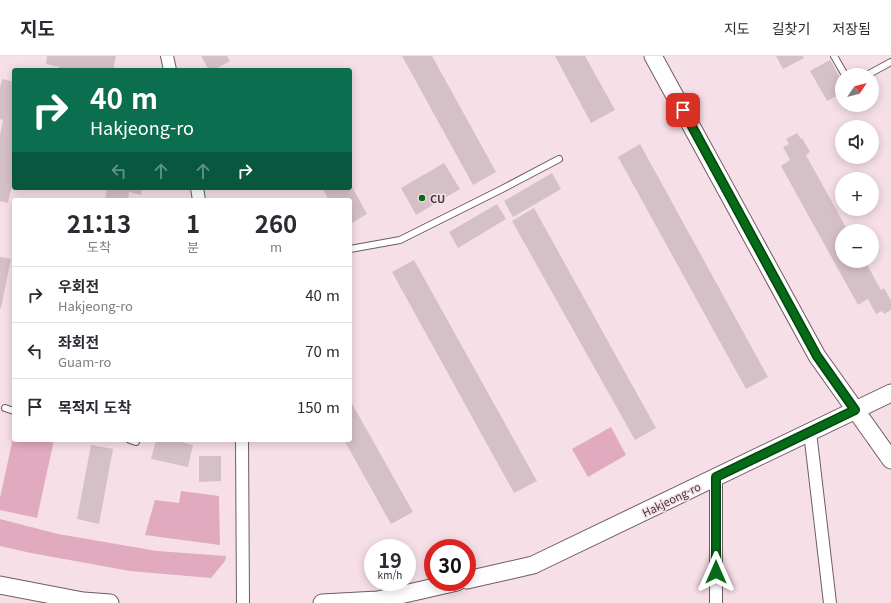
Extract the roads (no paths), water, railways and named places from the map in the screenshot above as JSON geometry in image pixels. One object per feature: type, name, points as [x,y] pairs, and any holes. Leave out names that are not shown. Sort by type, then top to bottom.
[{"type":"main road","points":[[653,56],[817,356],[891,460]]},
{"type":"main road","name":"Hakjeong-ro","points":[[476,578],[533,565],[891,393]]},
{"type":"main road","points":[[0,585],[83,601],[110,603]]},
{"type":"main road","points":[[322,603],[378,600],[424,590]]},
{"type":"street","points":[[167,56],[170,68]]},
{"type":"street","points":[[810,432],[830,603]]},
{"type":"street","points":[[242,442],[243,603]]},
{"type":"street","points":[[716,477],[716,603]]},
{"type":"lane","points":[[834,56],[841,68]]},
{"type":"lane","points":[[879,68],[891,62]]},
{"type":"lane","points":[[352,249],[400,240],[559,159]]},
{"type":"lane","points":[[5,408],[12,410]]},
{"type":"place","name":"CU","points":[[422,198]]}]
